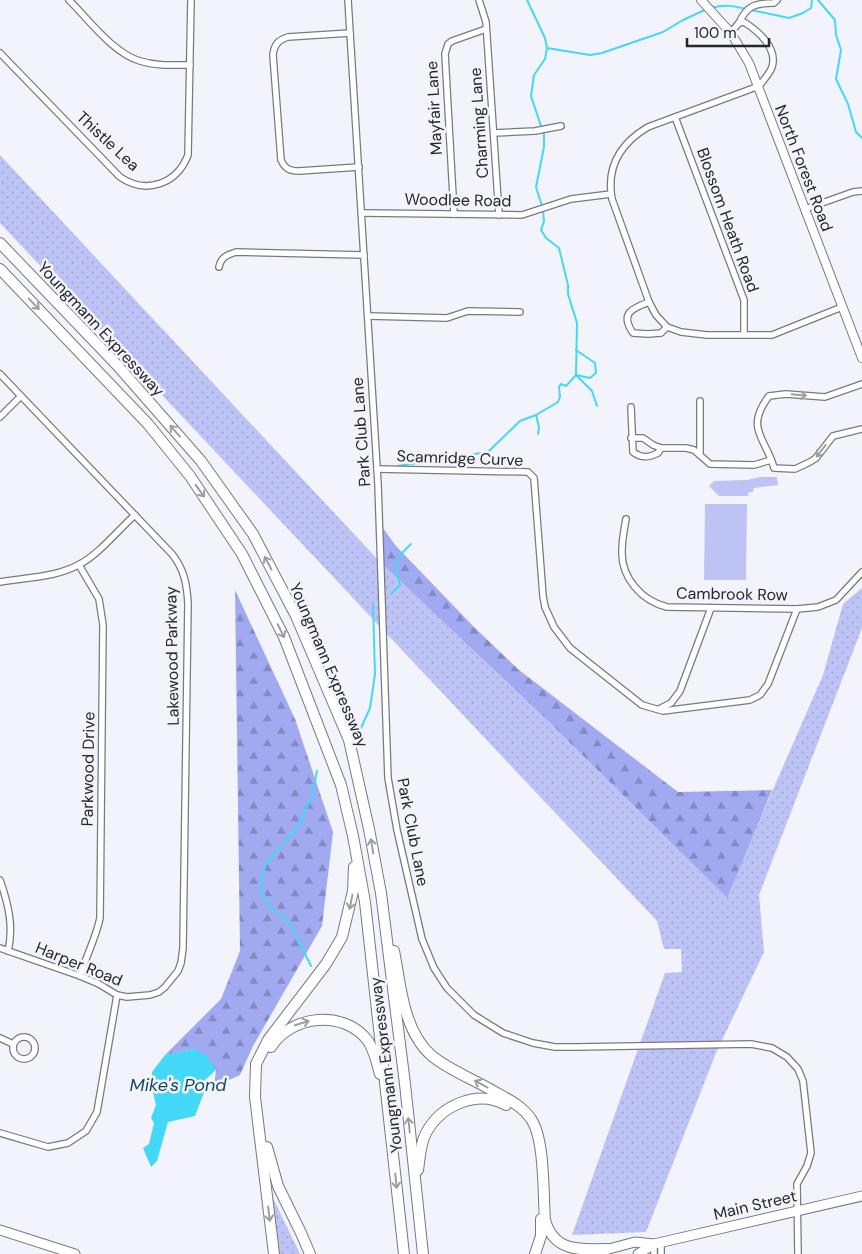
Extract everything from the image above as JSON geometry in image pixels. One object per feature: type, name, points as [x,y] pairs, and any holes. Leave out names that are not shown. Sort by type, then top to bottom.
[{"type":"highway","name":"Youngmann Expressway","points":[[0,243],[117,365],[194,453],[253,534],[296,616],[349,740],[381,894],[422,1254]]},
{"type":"highway","name":"Youngmann Expressway","points":[[0,270],[148,424],[190,476],[242,554],[284,637],[341,785],[353,836],[365,902],[404,1254]]},
{"type":"highway","points":[[274,1254],[254,1086],[258,1059],[268,1040],[326,964],[342,937],[353,891],[353,836]]},
{"type":"highway","points":[[381,894],[408,1017],[418,1039],[425,1049],[440,1061],[512,1102],[524,1110],[531,1119],[538,1138],[545,1220],[552,1235],[559,1242],[573,1248],[582,1250],[607,1249]]},
{"type":"highway","points":[[310,1254],[302,1233],[278,1186],[268,1154],[260,1086],[264,1060],[274,1042],[290,1027],[317,1020],[341,1023],[356,1030],[369,1043],[387,1097]]},
{"type":"highway","points":[[416,1191],[422,1142],[436,1119],[446,1110],[464,1101],[487,1098],[503,1103],[517,1111],[525,1119],[535,1137],[542,1222],[542,1236],[535,1254]]},
{"type":"highway","points":[[261,1149],[276,1195],[305,1254]]},
{"type":"main road","name":"North Forest Road","points":[[705,1],[744,51],[862,358]]},
{"type":"main road","name":"Main Street","points":[[638,1254],[658,1243],[862,1196]]},
{"type":"main road","points":[[0,1230],[75,1254]]},
{"type":"main road","name":"Main Street","points":[[590,1254],[635,1242],[658,1243]]},
{"type":"street","points":[[69,0],[112,44],[125,54],[147,63],[190,65]]},
{"type":"street","name":"Thistle Lea","points":[[0,53],[120,176],[126,181],[140,186],[155,185],[169,180],[180,169],[186,160],[189,146],[191,0]]},
{"type":"street","name":"Park Club Lane","points":[[348,0],[377,469],[388,778],[397,830],[426,950],[434,968],[454,996],[474,1015],[503,1033],[533,1043],[555,1047],[751,1044],[772,1048],[787,1057],[798,1068],[803,1081],[811,1153],[807,1166],[796,1184],[798,1254]]},
{"type":"street","points":[[479,0],[486,22],[486,29]]},
{"type":"street","points":[[731,32],[742,15],[751,6],[762,2],[774,4],[777,0]]},
{"type":"street","points":[[739,22],[744,22],[764,38],[773,56],[772,67],[759,86],[648,127],[635,135],[625,145],[613,168],[611,194],[649,302],[656,315],[667,327],[695,334],[772,335],[842,307]]},
{"type":"street","name":"Charming Lane","points":[[486,29],[499,215]]},
{"type":"street","name":"Mayfair Lane","points":[[454,214],[445,54],[448,44],[452,41],[486,29]]},
{"type":"street","points":[[350,33],[288,37],[279,41],[274,48],[279,152],[285,168],[299,172],[359,167]]},
{"type":"street","name":"Blossom Heath Road","points":[[675,117],[744,300],[744,335]]},
{"type":"street","points":[[494,133],[534,131],[561,126]]},
{"type":"street","points":[[805,209],[853,192],[862,191]]},
{"type":"street","name":"Woodlee Road","points":[[362,213],[522,215],[570,199],[611,194]]},
{"type":"street","points":[[219,267],[220,262],[227,255],[236,252],[364,255]]},
{"type":"street","points":[[649,302],[632,308],[627,316],[628,326],[633,332],[648,334],[661,333],[667,327]]},
{"type":"street","points":[[368,316],[447,318],[468,311],[520,312]]},
{"type":"street","name":"Lakewood Parkway","points":[[0,374],[135,515],[177,561],[183,571],[187,590],[183,948],[182,963],[173,978]]},
{"type":"street","points":[[862,384],[825,397],[786,394],[769,396],[757,417],[758,431],[774,468],[795,468],[816,458],[833,436],[862,429]]},
{"type":"street","points":[[0,418],[21,396]]},
{"type":"street","points":[[700,401],[700,455]]},
{"type":"street","points":[[632,407],[633,452],[640,457],[652,456],[658,454],[661,448]]},
{"type":"street","points":[[632,438],[643,438],[661,448],[686,448],[694,450],[710,464],[754,465],[772,460]]},
{"type":"street","name":"Scamridge Curve","points":[[377,469],[528,472],[534,478],[543,596],[545,607],[554,627],[577,654],[649,709]]},
{"type":"street","points":[[0,582],[50,575],[79,565],[97,551],[135,515]]},
{"type":"street","name":"Cambrook Row","points":[[626,519],[622,549],[623,562],[629,579],[639,592],[660,605],[711,608],[797,609],[818,607],[836,600],[862,572]]},
{"type":"street","name":"Parkwood Drive","points":[[79,565],[99,599],[104,625],[100,918],[94,942],[80,976]]},
{"type":"street","points":[[690,708],[682,704],[679,698],[680,691],[711,608]]},
{"type":"street","points":[[649,709],[663,711],[690,708],[750,700],[760,695],[768,684],[797,609]]},
{"type":"street","points":[[649,709],[667,706],[680,691]]},
{"type":"street","points":[[0,880],[10,919],[11,934],[8,951]]},
{"type":"street","name":"Harper Road","points":[[0,948],[80,976],[99,984],[117,995],[127,997],[150,995],[159,992],[173,978]]},
{"type":"street","points":[[0,1133],[48,1147],[68,1143],[86,1131],[97,1112],[117,995]]},
{"type":"street","points":[[22,1037],[30,1039],[34,1045],[34,1053],[26,1060],[19,1059],[12,1051],[13,1044],[15,1040],[22,1037]]},
{"type":"street","points":[[0,1038],[13,1044]]},
{"type":"street","points":[[654,1254],[658,1243]]},
{"type":"street","points":[[658,1243],[661,1254]]},
{"type":"shaded area","points":[[0,155],[381,563],[549,722],[726,897],[823,675],[843,604],[862,588],[862,628],[759,895],[764,952],[716,1053],[646,1232],[572,1235],[665,973],[682,972],[681,949],[664,949],[657,921],[0,223]]},
{"type":"shaded area","points":[[760,477],[777,477],[778,485],[754,488],[753,492],[749,492],[748,496],[719,496],[709,486],[714,481],[747,480]]},
{"type":"shaded area","points":[[705,504],[747,504],[746,580],[704,580]]},
{"type":"shaded area","points":[[272,1196],[300,1254],[276,1254]]},
{"type":"green space","points":[[380,524],[396,546],[474,627],[519,670],[678,792],[772,790],[727,898],[549,722],[381,563]]},
{"type":"green space","points":[[235,590],[295,719],[333,832],[322,926],[253,1046],[240,1075],[214,1087],[216,1070],[194,1049],[165,1055],[221,999],[240,951]]},
{"type":"water","name":"Mike's Pond","points":[[194,1049],[206,1055],[216,1070],[204,1081],[205,1090],[195,1116],[168,1122],[157,1161],[151,1167],[143,1148],[149,1144],[154,1123],[151,1118],[156,1105],[152,1072],[165,1055]]},
{"type":"waterway","points":[[527,0],[545,38],[547,48],[545,59],[534,75],[531,96],[544,135],[544,147],[536,187],[542,206]]},
{"type":"waterway","points":[[751,10],[789,18],[811,8],[812,0]]},
{"type":"waterway","points":[[818,0],[835,20],[836,35],[841,50],[836,79],[848,104],[856,132],[862,138]]},
{"type":"waterway","points":[[712,8],[729,6],[746,9]]},
{"type":"waterway","points":[[547,48],[590,55],[602,53],[663,32],[707,9]]},
{"type":"waterway","points":[[398,466],[488,452],[520,421],[536,415],[558,402],[560,397],[559,387],[561,384],[566,386],[576,375],[577,323],[568,294],[568,285],[559,248],[546,238],[541,230],[544,221],[543,211]]},
{"type":"waterway","points":[[576,350],[595,363],[596,373],[590,378],[576,375]]},
{"type":"waterway","points":[[576,375],[592,391],[597,406]]},
{"type":"waterway","points":[[536,415],[539,427],[538,434]]},
{"type":"waterway","points":[[391,594],[400,585],[396,562],[411,544]]},
{"type":"waterway","points":[[361,728],[370,708],[375,674],[373,605]]},
{"type":"waterway","points":[[311,966],[290,923],[269,906],[260,886],[266,863],[298,827],[312,796],[317,771]]}]
